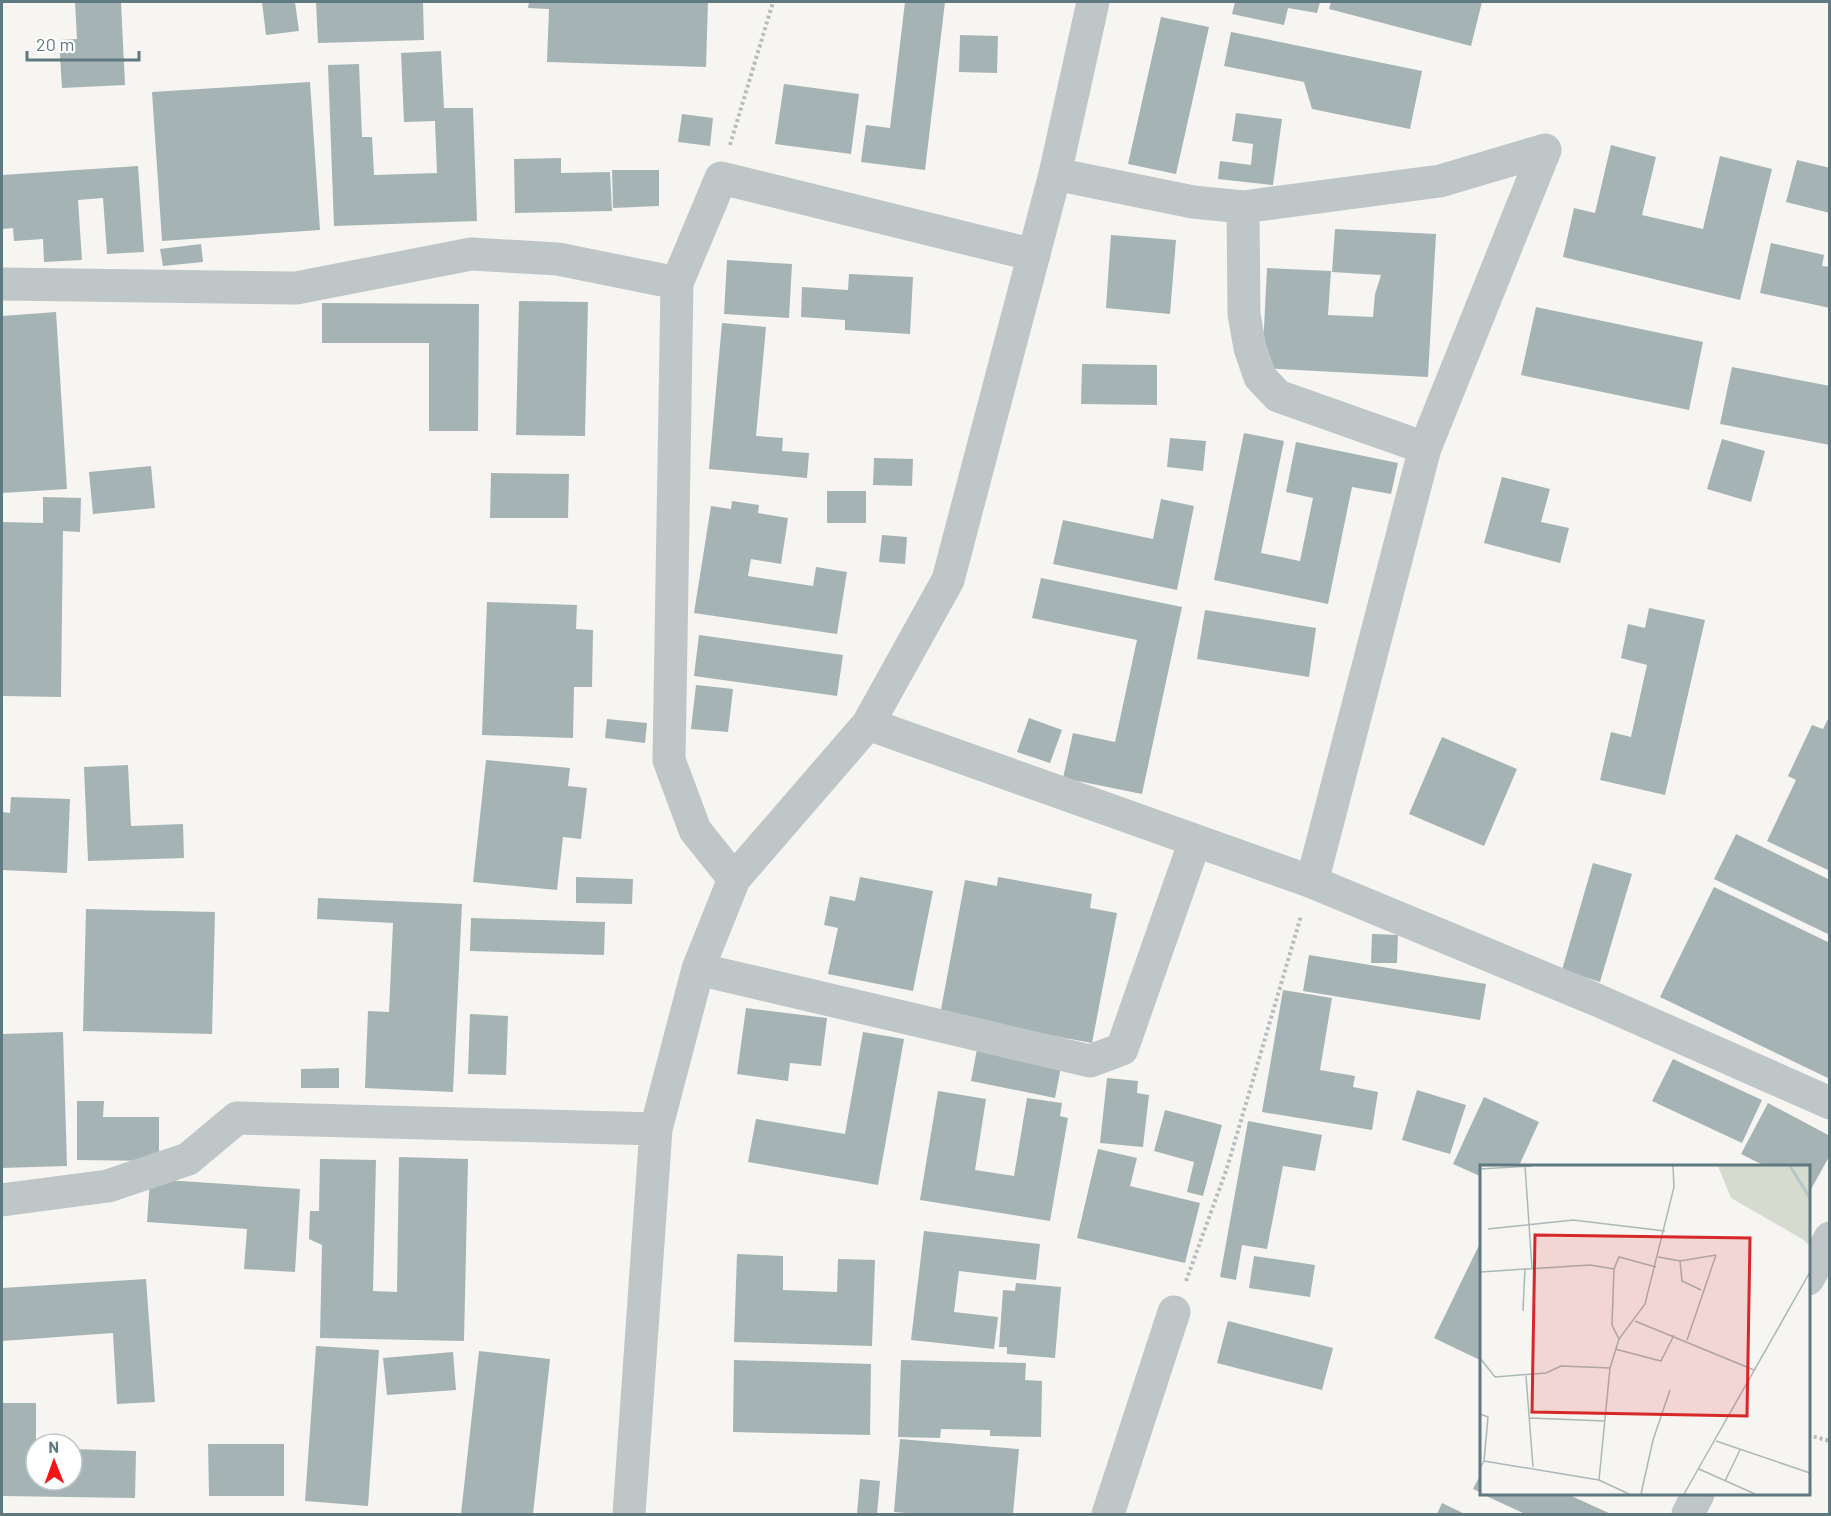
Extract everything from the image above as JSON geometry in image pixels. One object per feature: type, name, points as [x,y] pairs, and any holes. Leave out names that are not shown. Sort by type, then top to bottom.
[{"type":"street","points":[[629,1515],[656,1129],[698,969],[734,879],[868,724],[948,580],[1055,174],[1093,2]]},
{"type":"street","points":[[1055,174],[1193,202],[1243,207],[1440,181],[1545,150],[1425,448],[1312,882]]},
{"type":"street","points":[[734,879],[695,830],[669,760],[677,284],[721,178],[1034,255]]},
{"type":"street","points":[[1243,207],[1244,314],[1250,348],[1260,377],[1278,396],[1425,448]]},
{"type":"street","points":[[2,284],[296,288],[471,254],[558,259],[677,284]]},
{"type":"street","points":[[868,724],[1312,882],[1607,1005],[1830,1103]]},
{"type":"street","points":[[698,969],[1090,1061],[1122,1049],[1195,841]]},
{"type":"street","points":[[2,1200],[108,1185],[188,1159],[237,1118],[656,1129]]},
{"type":"street","points":[[1810,1277],[1830,1238]]},
{"type":"street","points":[[1108,1515],[1174,1312]]},
{"type":"street","points":[[1688,1515],[1698,1495]]},
{"type":"path","points":[[721,178],[773,2]]},
{"type":"path","points":[[1174,1312],[1227,1168],[1312,882]]},
{"type":"path","points":[[1810,1435],[1830,1441]]},
{"type":"building","points":[[75,2],[121,2],[125,85],[62,88],[59,40],[77,39]]},
{"type":"building","points":[[262,2],[295,2],[299,31],[266,35]]},
{"type":"building","points":[[316,2],[423,2],[424,40],[318,43]]},
{"type":"building","points":[[529,2],[708,2],[706,67],[547,62],[549,9],[528,8]]},
{"type":"building","points":[[905,2],[945,2],[925,170],[861,162],[866,125],[890,128]]},
{"type":"building","points":[[1235,2],[1320,2],[1317,13],[1288,8],[1284,25],[1232,14]]},
{"type":"building","points":[[1331,2],[1482,2],[1471,46],[1329,9]]},
{"type":"building","points":[[1161,17],[1209,27],[1176,174],[1128,164]]},
{"type":"building","points":[[1231,32],[1422,71],[1410,129],[1312,109],[1304,82],[1224,66]]},
{"type":"building","points":[[960,35],[998,36],[997,73],[959,72]]},
{"type":"building","points":[[441,51],[444,108],[473,108],[477,221],[334,226],[328,65],[359,64],[362,137],[372,137],[374,175],[437,173],[435,121],[404,122],[401,53]]},
{"type":"building","points":[[310,82],[320,230],[162,241],[152,92]]},
{"type":"building","points":[[784,84],[859,94],[851,154],[775,144]]},
{"type":"building","points":[[1236,113],[1282,119],[1273,185],[1218,179],[1220,161],[1251,165],[1253,144],[1232,141]]},
{"type":"building","points":[[682,114],[713,118],[710,146],[678,142]]},
{"type":"building","points":[[1611,145],[1656,157],[1642,215],[1703,229],[1720,156],[1772,169],[1740,300],[1563,257],[1574,208],[1595,213]]},
{"type":"building","points":[[561,158],[561,173],[610,172],[612,211],[515,213],[514,159]]},
{"type":"building","points":[[1797,160],[1830,168],[1830,213],[1786,202]]},
{"type":"building","points":[[138,166],[144,252],[107,254],[103,198],[78,200],[82,260],[44,262],[43,239],[14,241],[13,228],[2,229],[2,175]]},
{"type":"building","points":[[612,170],[659,170],[659,206],[613,208]]},
{"type":"building","points":[[1335,229],[1436,234],[1428,377],[1262,368],[1267,268],[1331,271],[1328,315],[1373,317],[1375,294],[1381,275],[1332,272]]},
{"type":"building","points":[[1111,235],[1176,240],[1170,314],[1106,308]]},
{"type":"building","points":[[1771,243],[1824,255],[1822,266],[1830,267],[1830,308],[1760,293]]},
{"type":"building","points":[[201,244],[203,262],[163,266],[160,249]]},
{"type":"building","points":[[727,260],[792,264],[789,318],[724,314]]},
{"type":"building","points":[[849,274],[913,277],[910,334],[845,330],[845,320],[801,317],[802,287],[848,290]]},
{"type":"building","points":[[519,301],[588,302],[585,436],[516,435]]},
{"type":"building","points":[[322,303],[479,304],[478,431],[429,431],[429,343],[322,343]]},
{"type":"building","points":[[1536,307],[1703,342],[1689,410],[1521,375]]},
{"type":"building","points":[[56,312],[67,489],[2,493],[2,316]]},
{"type":"building","points":[[722,323],[766,327],[756,436],[783,438],[782,451],[809,453],[807,478],[709,469]]},
{"type":"building","points":[[1082,364],[1157,365],[1157,405],[1081,404]]},
{"type":"building","points":[[1732,367],[1830,386],[1830,445],[1720,424]]},
{"type":"building","points":[[1244,433],[1284,441],[1261,553],[1300,561],[1313,498],[1286,492],[1296,442],[1398,463],[1391,494],[1352,487],[1328,604],[1214,580]]},
{"type":"building","points":[[1170,438],[1206,441],[1203,471],[1167,467]]},
{"type":"building","points":[[1722,439],[1765,451],[1751,502],[1707,489]]},
{"type":"building","points":[[874,458],[913,459],[912,486],[873,485]]},
{"type":"building","points":[[151,466],[155,508],[93,514],[89,472]]},
{"type":"building","points":[[491,473],[569,474],[568,518],[490,518]]},
{"type":"building","points":[[1502,477],[1550,489],[1541,522],[1569,528],[1560,563],[1484,543]]},
{"type":"building","points":[[827,491],[866,491],[866,523],[827,523]]},
{"type":"building","points":[[43,497],[81,498],[80,532],[63,531],[61,697],[2,696],[2,522],[43,523]]},
{"type":"building","points":[[1161,499],[1194,506],[1177,590],[1053,564],[1063,520],[1153,539]]},
{"type":"building","points":[[732,501],[759,505],[758,513],[788,518],[781,564],[751,559],[748,576],[813,586],[816,567],[847,572],[837,634],[694,613],[711,506],[731,509]]},
{"type":"building","points":[[882,535],[907,537],[905,564],[879,562]]},
{"type":"building","points":[[1041,578],[1182,607],[1142,794],[1063,778],[1073,733],[1115,742],[1137,640],[1032,618]]},
{"type":"building","points":[[487,602],[577,605],[576,629],[593,630],[592,687],[574,687],[573,738],[482,735]]},
{"type":"building","points":[[1649,608],[1705,620],[1665,795],[1600,780],[1611,732],[1631,737],[1647,665],[1621,658],[1628,624],[1645,628]]},
{"type":"building","points":[[1205,610],[1316,628],[1309,677],[1197,659]]},
{"type":"building","points":[[699,635],[843,655],[837,696],[694,676]]},
{"type":"building","points":[[696,685],[733,689],[728,732],[691,729]]},
{"type":"building","points":[[1830,715],[1830,871],[1767,841],[1796,780],[1788,776],[1812,725],[1823,729]]},
{"type":"building","points":[[1029,718],[1062,730],[1050,763],[1017,752]]},
{"type":"building","points":[[607,719],[647,723],[645,743],[605,738]]},
{"type":"building","points":[[1442,737],[1517,769],[1484,846],[1409,814]]},
{"type":"building","points":[[486,760],[570,768],[568,786],[587,788],[581,839],[563,837],[557,890],[473,882]]},
{"type":"building","points":[[128,765],[131,826],[183,824],[184,858],[88,861],[84,767]]},
{"type":"building","points":[[11,797],[70,799],[67,873],[2,870],[2,812],[10,813]]},
{"type":"building","points":[[1736,834],[1830,880],[1830,935],[1714,879]]},
{"type":"building","points":[[1593,863],[1632,874],[1600,982],[1562,970]]},
{"type":"building","points":[[576,877],[633,879],[632,904],[576,903]]},
{"type":"building","points":[[860,877],[933,891],[913,991],[828,974],[838,928],[824,925],[830,896],[855,901]]},
{"type":"building","points":[[998,877],[1092,894],[1090,908],[1117,913],[1092,1043],[940,1015],[965,880],[997,886]]},
{"type":"building","points":[[1714,887],[1830,943],[1830,1079],[1660,997]]},
{"type":"building","points":[[318,898],[462,904],[453,1092],[365,1088],[368,1011],[389,1012],[393,923],[317,919]]},
{"type":"building","points":[[86,909],[215,912],[212,1034],[83,1031]]},
{"type":"building","points":[[471,918],[605,922],[604,955],[470,951]]},
{"type":"building","points":[[1372,934],[1398,935],[1397,963],[1371,963]]},
{"type":"building","points":[[1309,955],[1486,984],[1480,1020],[1303,991]]},
{"type":"building","points":[[1283,990],[1332,998],[1320,1070],[1355,1076],[1353,1087],[1378,1092],[1372,1130],[1262,1112]]},
{"type":"building","points":[[746,1008],[827,1018],[821,1066],[790,1063],[788,1081],[737,1074]]},
{"type":"building","points":[[470,1014],[508,1016],[506,1075],[468,1074]]},
{"type":"building","points":[[63,1032],[67,1166],[2,1168],[2,1034]]},
{"type":"building","points":[[863,1032],[904,1039],[878,1185],[748,1162],[756,1119],[845,1134]]},
{"type":"building","points":[[977,1049],[1061,1067],[1055,1098],[971,1081]]},
{"type":"building","points":[[1673,1059],[1762,1100],[1742,1143],[1652,1101]]},
{"type":"building","points":[[339,1068],[339,1088],[301,1088],[301,1069]]},
{"type":"building","points":[[1107,1078],[1138,1081],[1137,1093],[1149,1095],[1143,1147],[1100,1143]]},
{"type":"building","points":[[1417,1090],[1466,1105],[1450,1154],[1402,1140]]},
{"type":"building","points":[[938,1091],[986,1099],[975,1170],[1014,1176],[1027,1098],[1062,1103],[1060,1116],[1068,1118],[1050,1221],[920,1200]]},
{"type":"building","points":[[1484,1097],[1539,1122],[1519,1165],[1480,1165],[1480,1176],[1453,1164]]},
{"type":"building","points":[[77,1101],[104,1101],[103,1117],[159,1117],[159,1161],[77,1160]]},
{"type":"building","points":[[1768,1103],[1830,1136],[1830,1155],[1810,1191],[1810,1165],[1763,1165],[1741,1154]]},
{"type":"building","points":[[1165,1110],[1222,1125],[1203,1196],[1187,1192],[1194,1162],[1154,1151]]},
{"type":"building","points":[[1248,1121],[1322,1135],[1315,1171],[1283,1166],[1267,1249],[1242,1245],[1236,1280],[1220,1277]]},
{"type":"building","points":[[1098,1149],[1137,1158],[1130,1186],[1200,1203],[1185,1263],[1077,1238]]},
{"type":"building","points":[[399,1157],[468,1159],[464,1341],[320,1338],[322,1245],[309,1239],[310,1211],[319,1211],[320,1159],[376,1160],[373,1291],[397,1292]]},
{"type":"building","points":[[150,1179],[300,1189],[295,1272],[244,1269],[247,1229],[147,1222]]},
{"type":"building","points":[[924,1231],[1040,1244],[1036,1280],[959,1271],[954,1312],[998,1317],[994,1349],[911,1340]]},
{"type":"building","points":[[1480,1243],[1480,1360],[1434,1338]]},
{"type":"building","points":[[737,1254],[783,1256],[783,1290],[837,1292],[838,1259],[875,1260],[872,1346],[734,1342]]},
{"type":"building","points":[[1254,1256],[1315,1265],[1310,1297],[1249,1288]]},
{"type":"building","points":[[146,1279],[155,1402],[117,1404],[113,1333],[2,1341],[2,1288]]},
{"type":"building","points":[[1016,1283],[1061,1287],[1055,1358],[1007,1354],[1007,1347],[999,1347],[1003,1290],[1015,1291]]},
{"type":"building","points":[[1228,1321],[1333,1348],[1322,1390],[1217,1363]]},
{"type":"building","points":[[316,1346],[379,1350],[368,1506],[305,1501]]},
{"type":"building","points":[[479,1351],[550,1359],[533,1514],[461,1514]]},
{"type":"building","points":[[453,1352],[456,1390],[387,1395],[383,1358]]},
{"type":"building","points":[[734,1360],[871,1364],[870,1435],[733,1432]]},
{"type":"building","points":[[901,1360],[1026,1363],[1025,1380],[1042,1381],[1041,1437],[990,1436],[990,1430],[941,1429],[940,1438],[898,1437]]},
{"type":"building","points":[[2,1403],[36,1403],[36,1432],[24,1432],[24,1492],[84,1492],[84,1449],[136,1451],[135,1498],[2,1496]]},
{"type":"building","points":[[900,1439],[1019,1449],[1013,1514],[894,1512]]},
{"type":"building","points":[[208,1444],[284,1444],[284,1496],[209,1496]]},
{"type":"building","points":[[1480,1476],[1480,1492],[1473,1489]]},
{"type":"building","points":[[860,1479],[880,1481],[877,1514],[857,1514]]},
{"type":"building","points":[[1484,1495],[1569,1495],[1611,1514],[1525,1514]]},
{"type":"building","points":[[1442,1503],[1465,1514],[1437,1514]]}]
